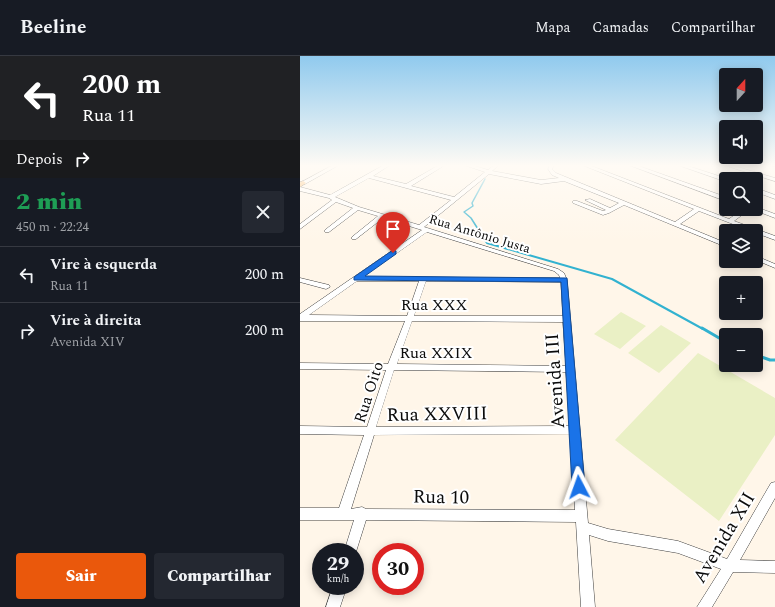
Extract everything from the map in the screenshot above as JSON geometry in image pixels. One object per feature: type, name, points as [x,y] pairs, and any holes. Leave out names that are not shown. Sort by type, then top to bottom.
[{"type":"street","name":"Rua Antônio Justa","points":[[315,191],[357,208],[556,270],[563,277]]},
{"type":"street","points":[[300,227],[333,198],[345,191]]},
{"type":"street","points":[[425,191],[454,199]]},
{"type":"street","points":[[300,318],[357,279],[423,228],[464,191]]},
{"type":"street","points":[[593,191],[719,242]]},
{"type":"street","points":[[651,191],[738,224]]},
{"type":"street","points":[[703,191],[719,196]]},
{"type":"street","points":[[763,193],[775,197]]},
{"type":"street","points":[[588,200],[611,210]]},
{"type":"street","points":[[576,202],[600,213],[606,213],[623,203]]},
{"type":"street","points":[[328,231],[357,208]]},
{"type":"street","points":[[676,224],[698,209]]},
{"type":"street","points":[[763,212],[775,216]]},
{"type":"street","points":[[354,238],[382,216]]},
{"type":"street","points":[[730,221],[737,216]]},
{"type":"street","points":[[763,234],[775,238]]},
{"type":"street","points":[[763,261],[775,266]]},
{"type":"street","points":[[357,279],[422,280],[563,277]]},
{"type":"street","name":"Avenida III","points":[[563,277],[588,607]]},
{"type":"street","points":[[300,280],[326,287]]},
{"type":"street","name":"Rua Oito","points":[[343,514],[391,367],[422,280]]},
{"type":"street","name":"Rua XXX","points":[[300,318],[410,317],[567,319]]},
{"type":"street","name":"Rua XXIX","points":[[300,366],[571,369]]},
{"type":"street","name":"Rua XXVIII","points":[[300,430],[574,430]]},
{"type":"street","name":"Avenida XII","points":[[704,607],[730,566],[775,487]]},
{"type":"street","points":[[353,543],[362,513]]},
{"type":"street","name":"Rua 10","points":[[300,514],[362,513],[581,522],[608,535],[678,547],[730,566],[775,567]]},
{"type":"street","points":[[333,607],[337,595]]},
{"type":"green space","points":[[621,312],[646,326],[620,349],[594,334]]},
{"type":"green space","points":[[661,325],[691,343],[659,373],[628,353]]},
{"type":"green space","points":[[698,353],[719,365],[719,372],[731,372],[775,398],[775,435],[719,521],[615,440]]},
{"type":"waterway","points":[[479,191],[472,203],[473,206],[464,212],[471,218],[483,237]]},
{"type":"waterway","points":[[482,236],[487,243],[612,279],[703,329]]},
{"type":"waterway","points":[[702,328],[719,338]]},
{"type":"waterway","points":[[763,358],[775,360]]},
{"type":"route","points":[[393,253],[357,279],[564,280],[579,487]]}]
